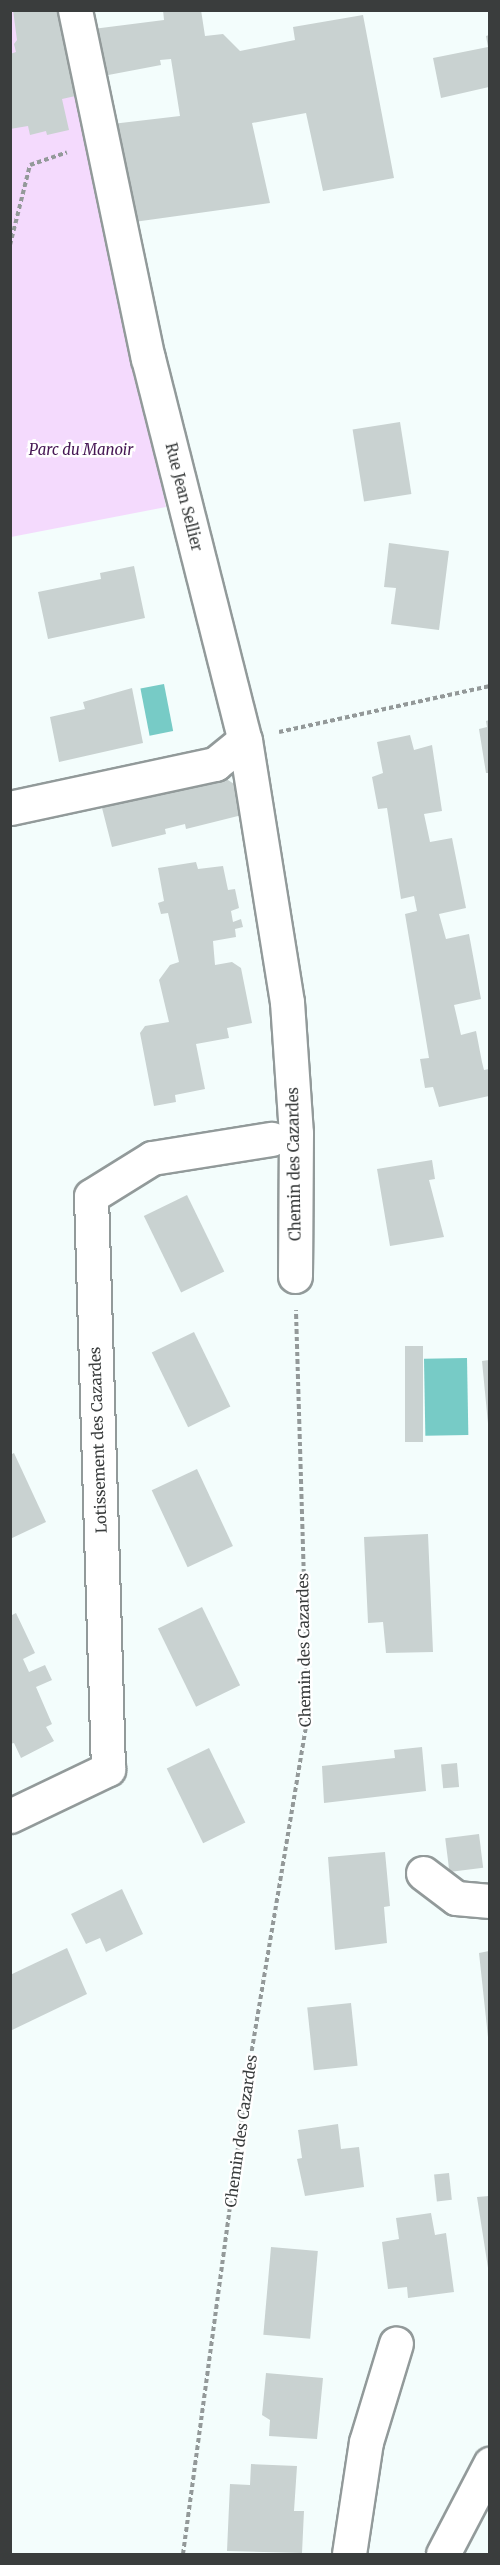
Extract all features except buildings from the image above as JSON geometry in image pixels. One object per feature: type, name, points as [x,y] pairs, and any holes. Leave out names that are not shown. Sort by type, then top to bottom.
[{"type":"street","name":"Rue Jean Sellier","points":[[75,10],[148,358],[245,740]]},
{"type":"street","points":[[10,808],[215,764],[245,740]]},
{"type":"street","name":"Chemin des Cazardes","points":[[245,740],[287,1002],[296,1133],[295,1276]]},
{"type":"street","name":"Lotissement des Cazardes","points":[[10,1816],[108,1769],[91,1196],[152,1158],[271,1139]]},
{"type":"street","points":[[423,1873],[456,1898],[489,1902]]},
{"type":"street","points":[[349,2554],[366,2442],[396,2343]]},
{"type":"street","points":[[443,2554],[489,2464]]},
{"type":"path","points":[[10,245],[30,165],[103,139]]},
{"type":"path","points":[[245,740],[489,686]]},
{"type":"path","name":"Chemin des Cazardes","points":[[183,2554],[248,2073],[308,1716],[295,1276]]},
{"type":"green space","name":"Parc du Manoir","points":[[11,11],[63,11],[166,507],[11,537]]},
{"type":"water","points":[[164,684],[173,731],[150,736],[140,689]]},
{"type":"water","points":[[467,1358],[468,1435],[425,1436],[424,1359]]}]
